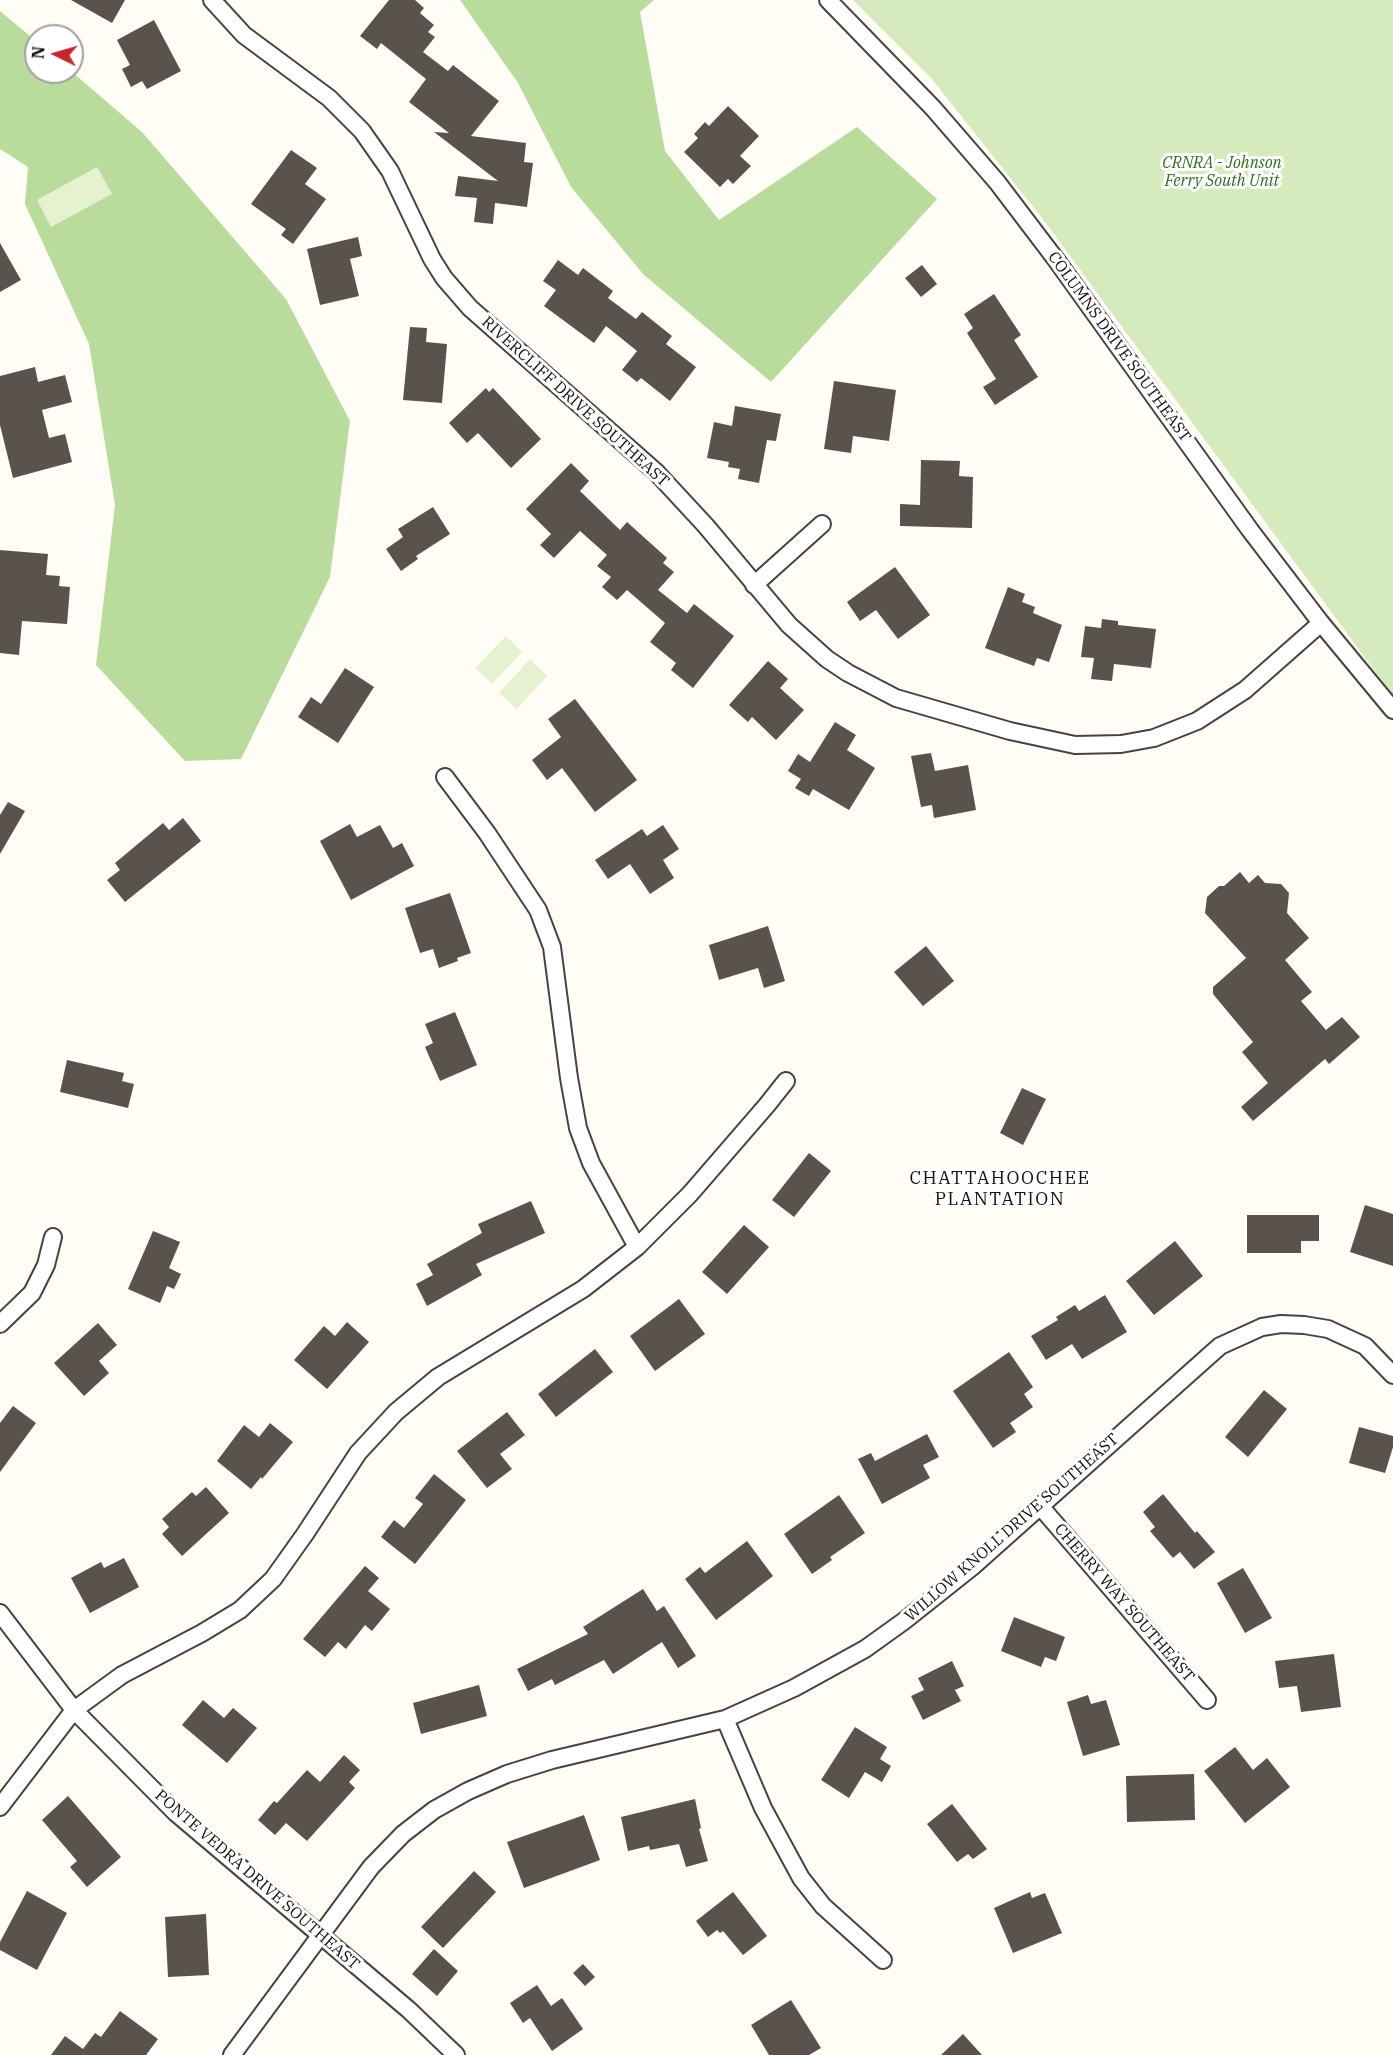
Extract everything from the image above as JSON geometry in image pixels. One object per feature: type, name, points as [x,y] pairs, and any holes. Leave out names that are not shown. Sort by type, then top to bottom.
[{"type":"street","name":"RIVERCLIFF DRIVE SOUTHEAST","points":[[212,0],[244,35],[329,98],[355,123],[390,171],[432,259],[456,294],[483,321],[656,472],[706,526],[789,626],[827,659],[876,688],[896,698],[957,717],[1043,740],[1098,746],[1138,742],[1197,721],[1245,690],[1321,623]]},
{"type":"street","name":"COLUMNS DRIVE SOUTHEAST","points":[[828,0],[933,108],[997,182],[1057,261],[1243,520],[1321,623],[1393,710]]},
{"type":"street","points":[[754,585],[822,524]]},
{"type":"street","points":[[445,777],[482,826],[538,910],[552,947],[578,1128],[591,1163],[638,1247]]},
{"type":"street","points":[[0,1808],[74,1710],[122,1675],[202,1633],[240,1610],[273,1579],[358,1453],[396,1412],[438,1377],[583,1289],[638,1247],[690,1194],[786,1081]]},
{"type":"street","points":[[0,1324],[32,1293],[46,1265],[53,1237]]},
{"type":"street","name":"WILLOW KNOLL DRIVE SOUTHEAST","points":[[232,2055],[371,1867],[403,1834],[434,1810],[468,1791],[507,1774],[552,1760],[725,1719],[794,1688],[865,1649],[964,1573],[1220,1346],[1262,1327],[1281,1324],[1328,1329],[1365,1346],[1393,1375]]},
{"type":"street","name":"CHERRY WAY SOUTHEAST","points":[[1040,1506],[1207,1700]]},
{"type":"street","name":"PONTE VEDRA DRIVE SOUTHEAST","points":[[0,1612],[74,1710],[176,1813],[409,2010],[456,2055]]},
{"type":"street","points":[[725,1719],[763,1808],[801,1878],[823,1906],[883,1960]]},
{"type":"green space","points":[[460,0],[654,0],[640,12],[665,151],[719,220],[857,127],[937,199],[771,382],[643,274],[571,187],[518,83]]},
{"type":"green space","name":"CRNRA - Johnson Ferry South Unit","points":[[853,0],[1393,0],[1393,696],[1042,218],[931,78]]},
{"type":"green space","points":[[0,11],[24,31],[24,84],[84,82],[142,132],[286,299],[350,421],[330,577],[241,759],[185,761],[96,665],[115,505],[89,344],[25,204],[28,167],[0,149]]},
{"type":"green space","points":[[97,167],[112,194],[51,227],[37,200]]},
{"type":"green space","points":[[506,636],[522,652],[492,684],[475,668]]},
{"type":"green space","points":[[530,659],[547,676],[517,709],[499,693]]},
{"type":"building","points":[[71,0],[125,0],[112,23]]},
{"type":"building","points":[[389,0],[415,0],[424,8],[420,13],[434,25],[428,32],[435,37],[423,52],[448,71],[453,65],[499,101],[471,136],[526,143],[524,162],[533,163],[527,207],[495,203],[493,224],[474,222],[477,198],[455,196],[458,176],[498,181],[434,132],[449,133],[409,102],[426,79],[381,43],[377,49],[360,36]]},
{"type":"building","points":[[154,20],[181,71],[147,89],[142,81],[131,87],[122,69],[130,65],[117,40]]},
{"type":"building","points":[[728,106],[759,136],[740,156],[751,166],[733,184],[728,179],[720,187],[684,152],[698,138],[694,134],[705,122],[709,126]]},
{"type":"building","points":[[291,150],[317,168],[305,184],[326,199],[293,244],[281,235],[286,229],[251,204]]},
{"type":"building","points":[[358,237],[362,256],[350,259],[359,296],[320,305],[307,249]]},
{"type":"building","points":[[0,243],[21,280],[0,292]]},
{"type":"building","points":[[558,260],[578,275],[583,268],[613,291],[608,298],[636,319],[642,312],[672,336],[666,344],[696,367],[670,401],[641,378],[637,382],[622,370],[637,351],[606,326],[594,343],[544,306],[556,290],[543,281]]},
{"type":"building","points":[[922,265],[937,284],[921,297],[905,278]]},
{"type":"building","points":[[994,294],[1021,335],[1014,340],[1038,377],[995,405],[983,387],[996,379],[967,333],[973,328],[964,314]]},
{"type":"building","points":[[410,327],[427,328],[426,342],[447,344],[442,403],[403,400]]},
{"type":"building","points":[[35,367],[38,382],[65,375],[72,402],[42,410],[49,438],[65,434],[72,462],[13,478],[0,425],[0,376]]},
{"type":"building","points":[[834,381],[896,390],[889,441],[853,436],[851,453],[824,449]]},
{"type":"building","points":[[486,388],[489,392],[493,388],[541,439],[511,468],[478,433],[467,443],[449,423]]},
{"type":"building","points":[[735,406],[781,414],[776,441],[767,440],[759,483],[738,479],[740,469],[728,467],[729,462],[707,458],[714,422],[732,426]]},
{"type":"building","points":[[921,460],[960,461],[959,476],[973,477],[972,528],[900,526],[900,504],[920,505]]},
{"type":"building","points":[[571,463],[589,481],[580,491],[620,530],[627,522],[667,558],[663,563],[674,572],[658,590],[687,613],[694,604],[734,636],[693,688],[671,670],[676,663],[650,642],[665,623],[627,590],[617,600],[602,587],[611,577],[597,566],[607,555],[580,531],[554,558],[540,545],[551,534],[526,509]]},
{"type":"building","points":[[433,507],[450,534],[416,556],[418,559],[401,571],[386,549],[403,537],[398,529]]},
{"type":"building","points":[[0,550],[48,554],[46,575],[60,576],[59,586],[70,587],[67,624],[22,621],[19,655],[0,653]]},
{"type":"building","points":[[895,567],[930,615],[898,639],[876,610],[860,621],[847,602]]},
{"type":"building","points":[[1008,587],[1025,594],[1022,602],[1035,607],[1033,613],[1062,625],[1049,662],[1037,658],[1034,666],[985,648]]},
{"type":"building","points":[[1102,619],[1118,621],[1118,625],[1156,629],[1151,668],[1114,664],[1112,681],[1091,679],[1094,658],[1081,657],[1085,626],[1101,628]]},
{"type":"building","points":[[768,661],[788,679],[780,688],[804,710],[776,740],[752,717],[748,722],[729,705]]},
{"type":"building","points":[[345,668],[374,687],[338,743],[298,717],[311,697],[321,704]]},
{"type":"building","points":[[575,699],[637,780],[595,812],[562,768],[547,780],[532,760],[561,737],[548,719]]},
{"type":"building","points":[[835,722],[856,735],[847,750],[875,768],[849,810],[813,789],[809,796],[795,788],[801,779],[788,771],[798,754],[810,762]]},
{"type":"building","points":[[931,753],[935,771],[968,765],[976,810],[934,818],[932,805],[921,807],[911,756]]},
{"type":"building","points":[[8,802],[25,811],[0,854],[0,815]]},
{"type":"building","points":[[183,818],[201,841],[125,902],[107,880],[120,870],[115,863],[163,823],[169,830]]},
{"type":"building","points":[[350,824],[357,837],[380,825],[393,848],[402,843],[414,866],[351,900],[320,841]]},
{"type":"building","points":[[663,825],[679,849],[663,860],[674,878],[650,894],[630,864],[608,879],[595,860],[642,829],[647,836]]},
{"type":"building","points":[[1240,872],[1249,883],[1258,875],[1265,883],[1281,884],[1289,893],[1287,913],[1309,938],[1285,960],[1312,992],[1301,1001],[1326,1030],[1342,1017],[1360,1037],[1329,1064],[1325,1059],[1253,1121],[1241,1107],[1268,1083],[1242,1052],[1253,1042],[1213,994],[1213,987],[1246,958],[1205,913],[1207,897]]},
{"type":"building","points":[[450,893],[471,953],[439,968],[433,949],[420,953],[405,908]]},
{"type":"building","points":[[768,926],[785,981],[764,988],[758,968],[719,980],[709,945]]},
{"type":"building","points":[[926,946],[954,981],[923,1006],[894,972]]},
{"type":"building","points":[[455,1012],[477,1065],[440,1081],[425,1047],[433,1043],[425,1024]]},
{"type":"building","points":[[67,1060],[124,1073],[122,1081],[134,1084],[128,1108],[60,1092]]},
{"type":"building","points":[[1022,1088],[1046,1099],[1023,1145],[1000,1133]]},
{"type":"building","points":[[809,1153],[831,1171],[794,1217],[772,1200]]},
{"type":"building","points":[[531,1201],[545,1233],[476,1264],[482,1275],[427,1306],[416,1284],[433,1275],[427,1264],[482,1233],[478,1224]]},
{"type":"building","points":[[1365,1205],[1393,1214],[1393,1266],[1350,1252]]},
{"type":"building","points":[[1247,1215],[1319,1215],[1319,1241],[1301,1241],[1301,1253],[1247,1253]]},
{"type":"building","points":[[744,1225],[769,1247],[727,1294],[702,1272]]},
{"type":"building","points":[[153,1231],[180,1242],[169,1268],[181,1274],[174,1289],[167,1286],[160,1303],[128,1289]]},
{"type":"building","points":[[1175,1241],[1203,1276],[1154,1315],[1126,1281]]},
{"type":"building","points":[[1105,1295],[1127,1332],[1082,1359],[1072,1344],[1046,1360],[1031,1336],[1058,1320],[1056,1317],[1075,1305],[1079,1311]]},
{"type":"building","points":[[679,1299],[705,1334],[655,1371],[630,1336]]},
{"type":"building","points":[[347,1322],[369,1342],[327,1389],[294,1360],[324,1326],[335,1336]]},
{"type":"building","points":[[98,1323],[117,1345],[99,1361],[109,1373],[84,1396],[54,1363]]},
{"type":"building","points":[[595,1349],[613,1372],[556,1417],[538,1394]]},
{"type":"building","points":[[1009,1352],[1033,1387],[1024,1394],[1033,1407],[1010,1423],[1016,1432],[993,1448],[953,1391]]},
{"type":"building","points":[[1264,1390],[1287,1409],[1248,1457],[1225,1437]]},
{"type":"building","points":[[13,1406],[36,1423],[0,1472],[0,1423]]},
{"type":"building","points":[[507,1412],[525,1435],[500,1454],[512,1469],[487,1488],[457,1451]]},
{"type":"building","points":[[270,1423],[293,1442],[251,1489],[217,1461],[244,1425],[259,1437]]},
{"type":"building","points":[[1359,1427],[1393,1436],[1393,1447],[1385,1473],[1349,1463]]},
{"type":"building","points":[[927,1434],[939,1457],[923,1465],[930,1478],[882,1504],[858,1459],[871,1453],[875,1461]]},
{"type":"building","points":[[434,1474],[466,1500],[415,1564],[381,1537],[394,1520],[404,1528],[423,1504],[415,1498]]},
{"type":"building","points":[[206,1487],[229,1513],[182,1556],[162,1534],[169,1527],[162,1519],[192,1492],[196,1496]]},
{"type":"building","points":[[1163,1494],[1195,1533],[1197,1531],[1215,1552],[1194,1569],[1180,1552],[1173,1558],[1150,1531],[1155,1527],[1143,1512]]},
{"type":"building","points":[[839,1495],[865,1533],[830,1557],[832,1560],[812,1574],[784,1534]]},
{"type":"building","points":[[747,1541],[773,1576],[716,1620],[685,1579],[700,1567],[705,1573]]},
{"type":"building","points":[[124,1558],[139,1587],[90,1613],[71,1578],[101,1562],[104,1568]]},
{"type":"building","points":[[365,1566],[379,1578],[368,1591],[390,1609],[372,1631],[365,1625],[346,1649],[338,1642],[325,1657],[303,1639]]},
{"type":"building","points":[[1243,1568],[1272,1618],[1245,1633],[1217,1583]]},
{"type":"building","points":[[643,1589],[657,1611],[664,1606],[696,1656],[678,1668],[662,1642],[613,1674],[604,1660],[555,1685],[552,1679],[528,1691],[517,1669],[588,1634],[583,1627]]},
{"type":"building","points":[[1014,1617],[1065,1637],[1056,1661],[1045,1657],[1041,1667],[1001,1651]]},
{"type":"building","points":[[1334,1654],[1341,1707],[1301,1712],[1297,1686],[1279,1688],[1275,1661]]},
{"type":"building","points":[[952,1661],[964,1686],[955,1690],[961,1701],[923,1720],[911,1696],[924,1690],[918,1678]]},
{"type":"building","points":[[479,1685],[487,1716],[421,1734],[413,1703]]},
{"type":"building","points":[[1088,1695],[1091,1704],[1106,1700],[1120,1745],[1083,1756],[1067,1702]]},
{"type":"building","points":[[203,1700],[224,1718],[233,1708],[257,1728],[227,1763],[182,1725]]},
{"type":"building","points":[[855,1727],[887,1747],[880,1759],[891,1766],[882,1782],[865,1772],[849,1798],[821,1780]]},
{"type":"building","points":[[1235,1747],[1253,1770],[1267,1758],[1290,1787],[1245,1823],[1204,1771]]},
{"type":"building","points":[[344,1755],[360,1770],[349,1782],[355,1788],[307,1841],[286,1823],[275,1835],[258,1820],[274,1801],[277,1803],[307,1770],[320,1782]]},
{"type":"building","points":[[1194,1774],[1195,1820],[1127,1822],[1126,1776]]},
{"type":"building","points":[[68,1796],[121,1857],[87,1887],[70,1867],[77,1861],[42,1820]]},
{"type":"building","points":[[695,1799],[701,1828],[699,1829],[708,1861],[686,1867],[679,1844],[650,1850],[649,1846],[628,1851],[621,1817]]},
{"type":"building","points":[[952,1804],[987,1849],[973,1859],[968,1854],[957,1862],[927,1824]]},
{"type":"building","points":[[584,1815],[600,1860],[524,1888],[507,1842]]},
{"type":"building","points":[[474,1871],[496,1892],[443,1948],[421,1927]]},
{"type":"building","points":[[27,1891],[67,1913],[37,1970],[0,1950],[0,1942]]},
{"type":"building","points":[[733,1892],[767,1936],[743,1955],[723,1931],[720,1933],[717,1930],[708,1937],[696,1921]]},
{"type":"building","points":[[1030,1892],[1032,1898],[1045,1893],[1062,1933],[1013,1953],[994,1908]]},
{"type":"building","points":[[206,1914],[209,1975],[168,1977],[165,1917]]},
{"type":"building","points":[[434,1949],[458,1971],[437,1996],[412,1974]]},
{"type":"building","points":[[583,1964],[595,1977],[585,1986],[573,1973]]},
{"type":"building","points":[[537,1985],[551,2006],[562,1998],[583,2029],[552,2051],[530,2018],[523,2023],[510,2003]]},
{"type":"building","points":[[791,2000],[821,2048],[809,2055],[769,2055],[751,2025]]},
{"type":"building","points":[[120,2011],[158,2039],[146,2055],[51,2055],[65,2036],[83,2049],[95,2033],[101,2037]]},
{"type":"building","points":[[963,2034],[982,2055],[941,2055]]},
{"type":"district","name":"CHATTAHOOCHEE PLANTATION","points":[[1000,1189]]}]
